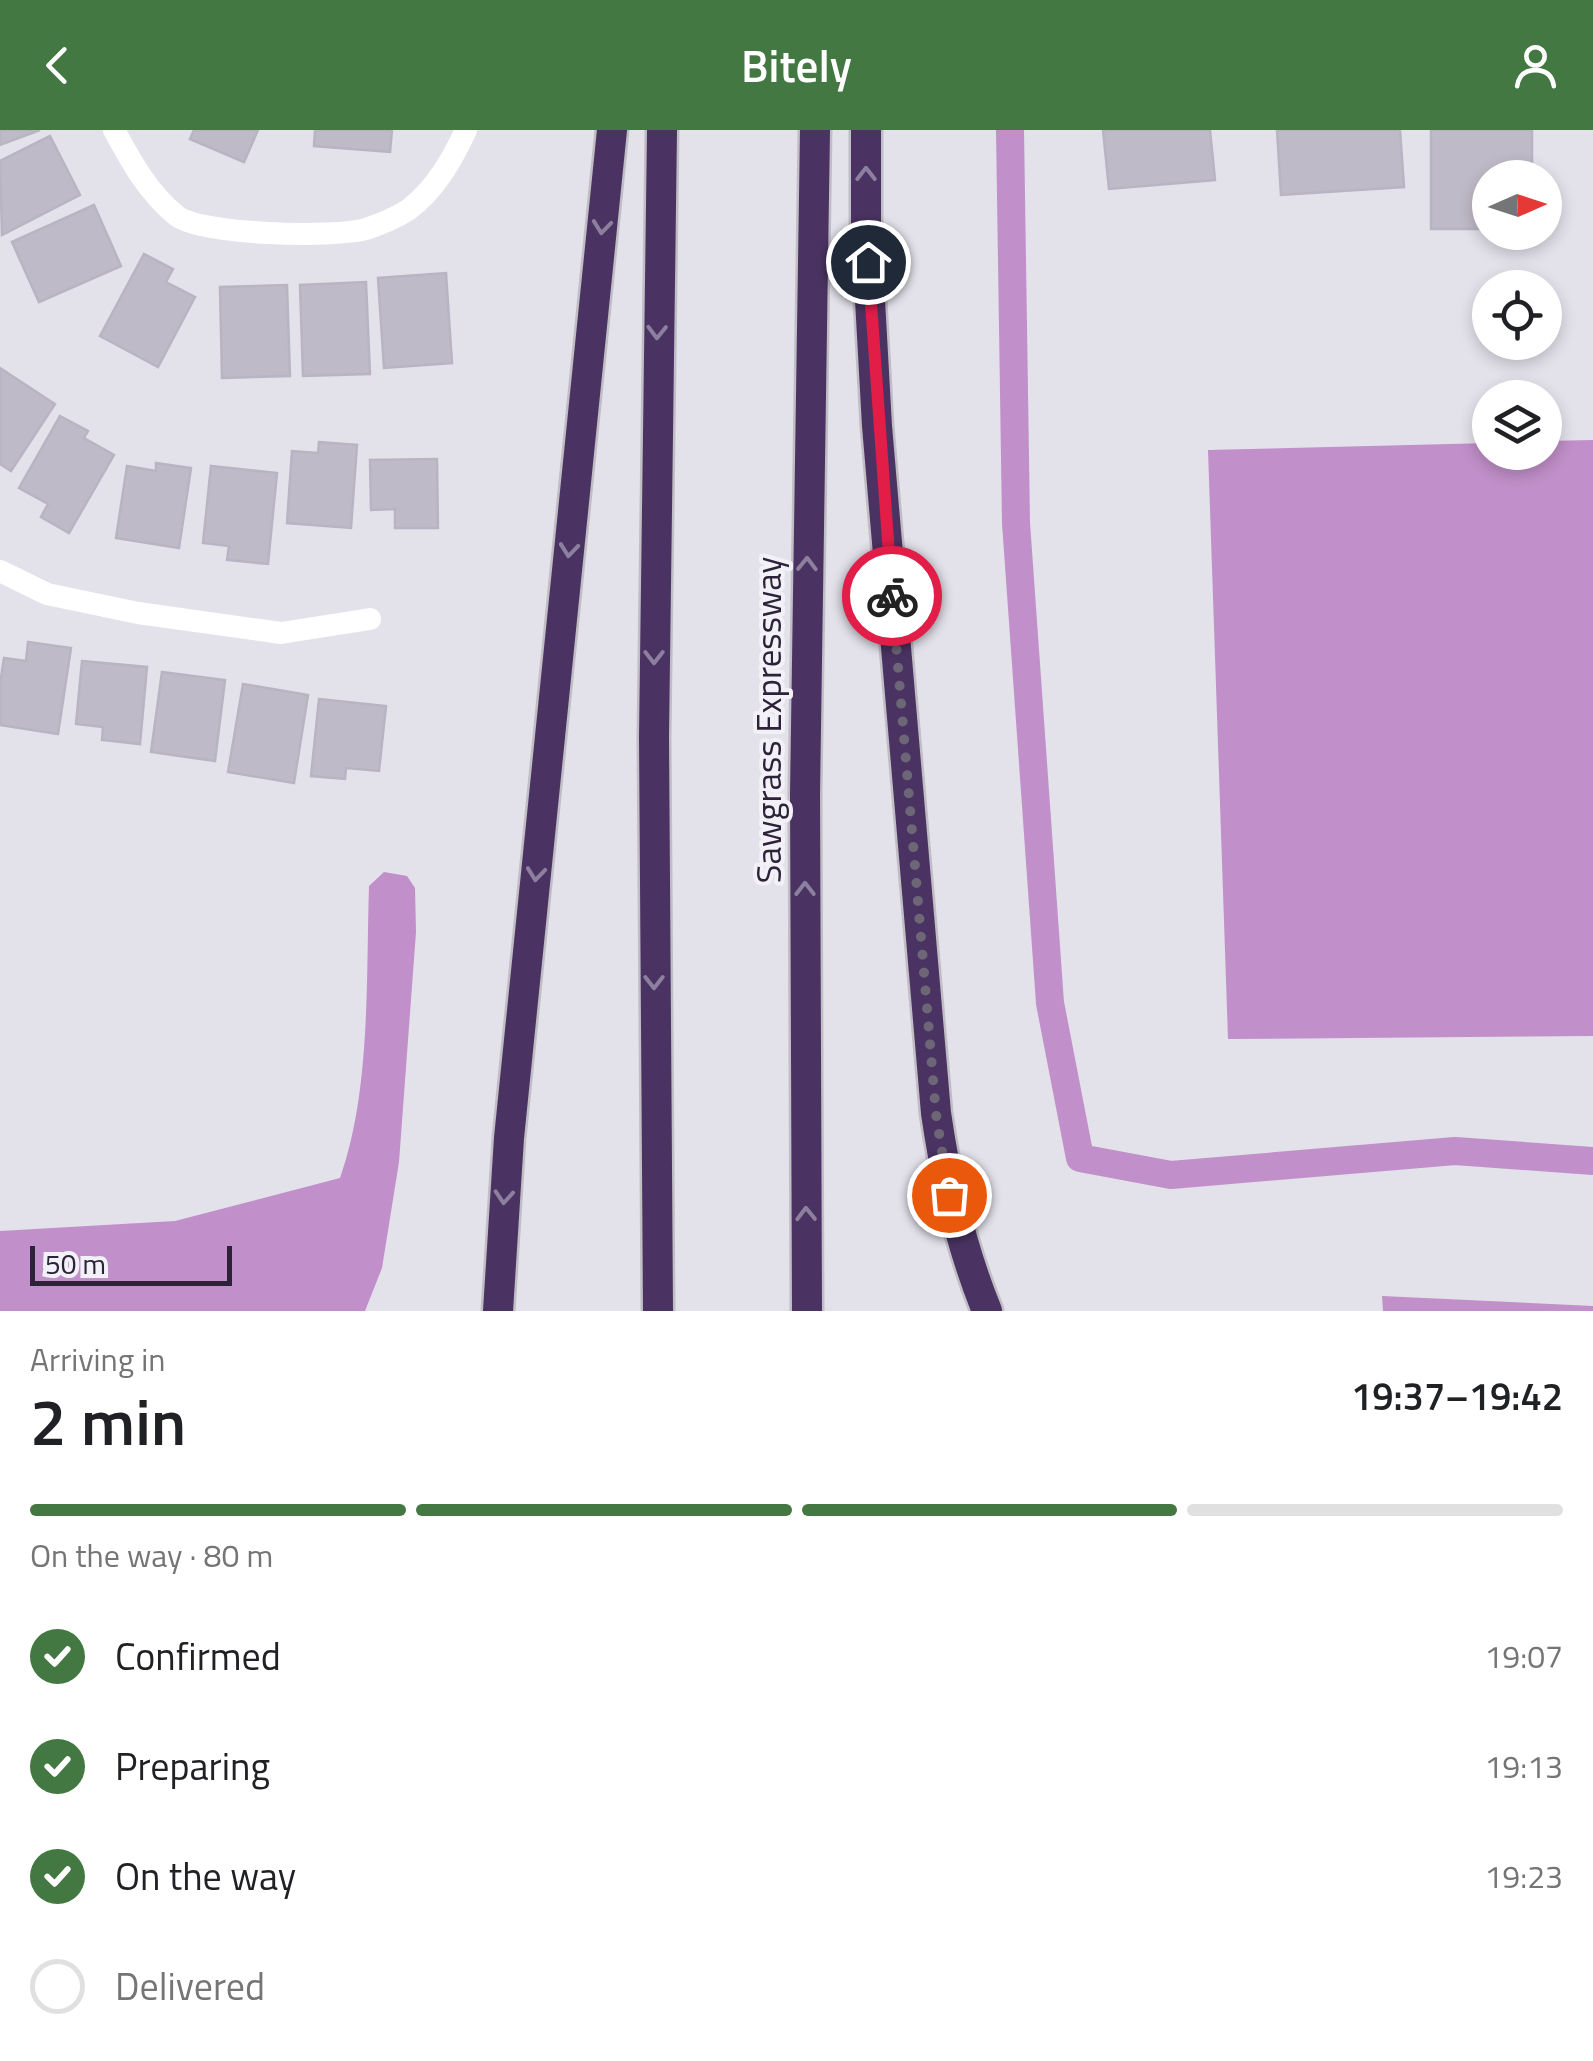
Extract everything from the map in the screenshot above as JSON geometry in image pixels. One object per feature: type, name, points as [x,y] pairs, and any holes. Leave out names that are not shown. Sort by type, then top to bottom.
[{"type":"highway","points":[[498,1311],[509,1138],[612,130]]},
{"type":"highway","points":[[658,1311],[654,718],[662,130]]},
{"type":"highway","name":"Sawgrass Expressway","points":[[807,1311],[805,794],[815,130]]},
{"type":"highway","points":[[866,130],[866,228],[876,409],[936,1114],[956,1223],[987,1311]]},
{"type":"street","points":[[114,130],[143,182],[180,218],[225,230],[288,234],[363,230],[407,210],[444,174],[466,130]]},
{"type":"street","points":[[0,570],[48,594],[138,613],[281,633],[370,618]]},
{"type":"shaded area","points":[[1593,440],[1593,1036],[1228,1039],[1208,450],[1472,443],[1472,470],[1562,470],[1562,441]]},
{"type":"shaded area","points":[[384,872],[407,876],[415,888],[416,932],[399,1162],[382,1268],[365,1311],[0,1311],[0,1231],[175,1221],[340,1178],[362,1072],[369,886]]},
{"type":"shaded area","points":[[1382,1296],[1593,1306],[1593,1311],[1383,1311]]},
{"type":"building","points":[[0,130],[40,130],[0,145]]},
{"type":"building","points":[[194,130],[258,130],[244,162],[190,139]]},
{"type":"building","points":[[315,130],[392,130],[390,152],[314,146]]},
{"type":"building","points":[[1103,130],[1210,130],[1215,180],[1109,189]]},
{"type":"building","points":[[1277,130],[1400,130],[1404,187],[1281,195]]},
{"type":"building","points":[[1431,130],[1532,130],[1532,160],[1472,160],[1472,229],[1431,229]]},
{"type":"building","points":[[50,136],[80,195],[2,235],[0,161]]},
{"type":"building","points":[[94,205],[121,266],[39,302],[12,242]]},
{"type":"building","points":[[144,254],[173,269],[166,282],[195,297],[158,367],[100,336]]},
{"type":"building","points":[[446,273],[452,363],[384,368],[378,278]]},
{"type":"building","points":[[366,282],[370,374],[303,376],[300,285]]},
{"type":"building","points":[[287,285],[290,376],[222,378],[220,287]]},
{"type":"building","points":[[0,368],[55,404],[11,471],[0,464]]},
{"type":"building","points":[[60,416],[88,431],[84,438],[114,455],[69,533],[41,517],[48,504],[19,488]]},
{"type":"building","points":[[319,442],[357,445],[351,528],[287,523],[292,451],[318,453]]},
{"type":"building","points":[[437,459],[438,528],[395,528],[395,509],[371,510],[370,460]]},
{"type":"building","points":[[156,463],[191,468],[179,548],[116,538],[127,466],[156,471]]},
{"type":"building","points":[[211,466],[277,473],[268,564],[227,560],[229,546],[203,543]]},
{"type":"building","points":[[28,642],[71,648],[58,734],[0,725],[4,658],[26,661]]},
{"type":"building","points":[[82,661],[147,667],[140,744],[102,740],[103,727],[76,724]]},
{"type":"building","points":[[162,672],[225,680],[215,761],[151,752]]},
{"type":"building","points":[[243,684],[308,695],[294,783],[228,772]]},
{"type":"building","points":[[319,699],[386,706],[379,771],[346,768],[345,779],[311,776]]},
{"type":"waterway","points":[[1010,130],[1016,523],[1050,1003],[1080,1158],[1171,1175],[1455,1151],[1593,1161]]},
{"type":"way so far","points":[[892,596],[936,1114],[949,1195]]},
{"type":"route","points":[[868,262],[892,596]]}]
